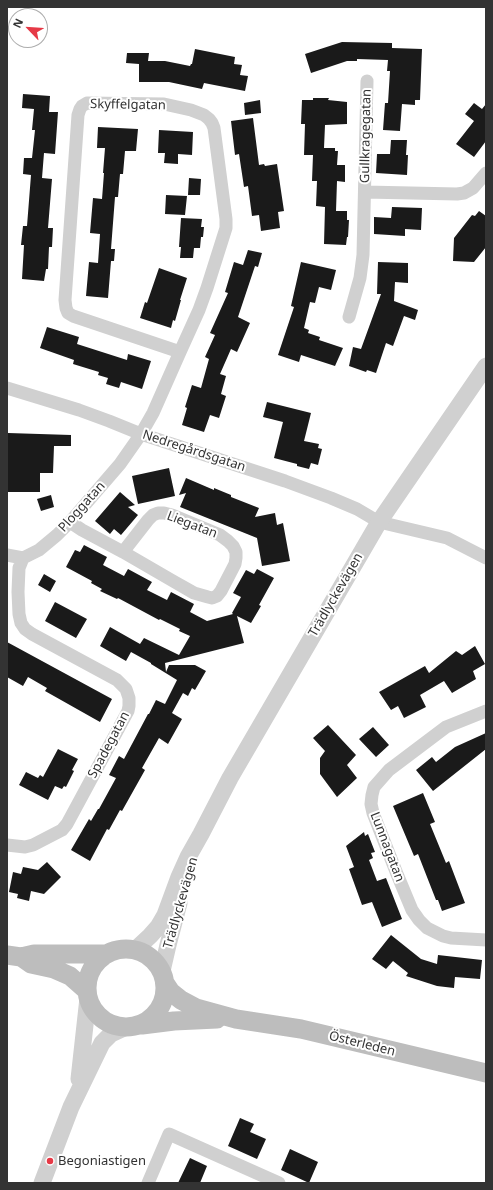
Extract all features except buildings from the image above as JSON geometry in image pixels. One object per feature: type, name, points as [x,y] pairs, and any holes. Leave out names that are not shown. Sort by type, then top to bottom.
[{"type":"main road","name":"Trädlyckevägen","points":[[88,994],[88,978],[90,972],[97,962],[107,954],[116,950],[126,949],[135,950],[151,957],[159,966],[164,977],[166,992],[164,1001],[160,1009],[147,1022],[131,1027]]},
{"type":"main road","points":[[14,956],[34,954],[107,954]]},
{"type":"main road","points":[[14,956],[31,964],[54,969],[70,976],[88,994],[94,1011],[99,1017],[111,1024],[131,1027]]},
{"type":"main road","name":"Österleden","points":[[164,977],[171,992],[196,1008],[236,1018],[301,1029],[486,1073]]},
{"type":"main road","name":"Österleden","points":[[131,1027],[174,1021],[236,1018]]},
{"type":"street","name":"Gullkragegatan","points":[[349,317],[360,278],[363,255],[367,81]]},
{"type":"street","name":"Skyffelgatan","points":[[141,434],[152,413],[180,352],[198,310],[207,288],[226,228],[214,128],[209,119],[198,113],[164,104],[87,103],[82,106],[78,115],[65,300],[66,308],[68,313],[73,316],[180,352]]},
{"type":"street","name":"Gullkragegatan","points":[[365,192],[464,193],[473,188],[486,173]]},
{"type":"street","name":"Trädlyckevägen","points":[[135,950],[158,927],[165,914],[188,857],[234,772],[379,522],[486,366]]},
{"type":"street","name":"Nedregårdsgatan","points":[[7,388],[87,413],[141,434],[298,485],[357,509],[379,522],[447,538],[486,558]]},
{"type":"street","name":"Ploggatan","points":[[23,558],[39,550],[70,522],[124,459],[141,434]]},
{"type":"street","name":"Liegatan","points":[[70,522],[194,593],[212,598],[217,596],[221,591],[235,564],[236,558],[236,552],[232,546],[220,535],[164,513],[153,515],[123,552]]},
{"type":"street","points":[[7,555],[23,558]]},
{"type":"street","name":"Spadegatan","points":[[7,845],[25,847],[33,845],[62,830],[67,824],[128,712],[129,706],[129,698],[126,689],[117,680],[25,629],[18,614],[19,568],[23,558]]},
{"type":"street","name":"Lunnagatan","points":[[486,711],[446,727],[388,770],[374,787],[371,804],[373,813],[412,910],[419,920],[427,928],[443,936],[486,940]]},
{"type":"street","name":"Trädlyckevägen","points":[[164,977],[168,945],[183,888],[201,834]]},
{"type":"street","name":"Trädlyckevägen","points":[[78,1093],[88,994]]},
{"type":"street","name":"Trädlyckevägen","points":[[42,1183],[78,1093],[102,1043],[112,1034],[131,1027]]},
{"type":"street","points":[[148,1183],[169,1134],[279,1183]]},
{"type":"place","name":"Begoniastigen","points":[[50,1161]]}]
